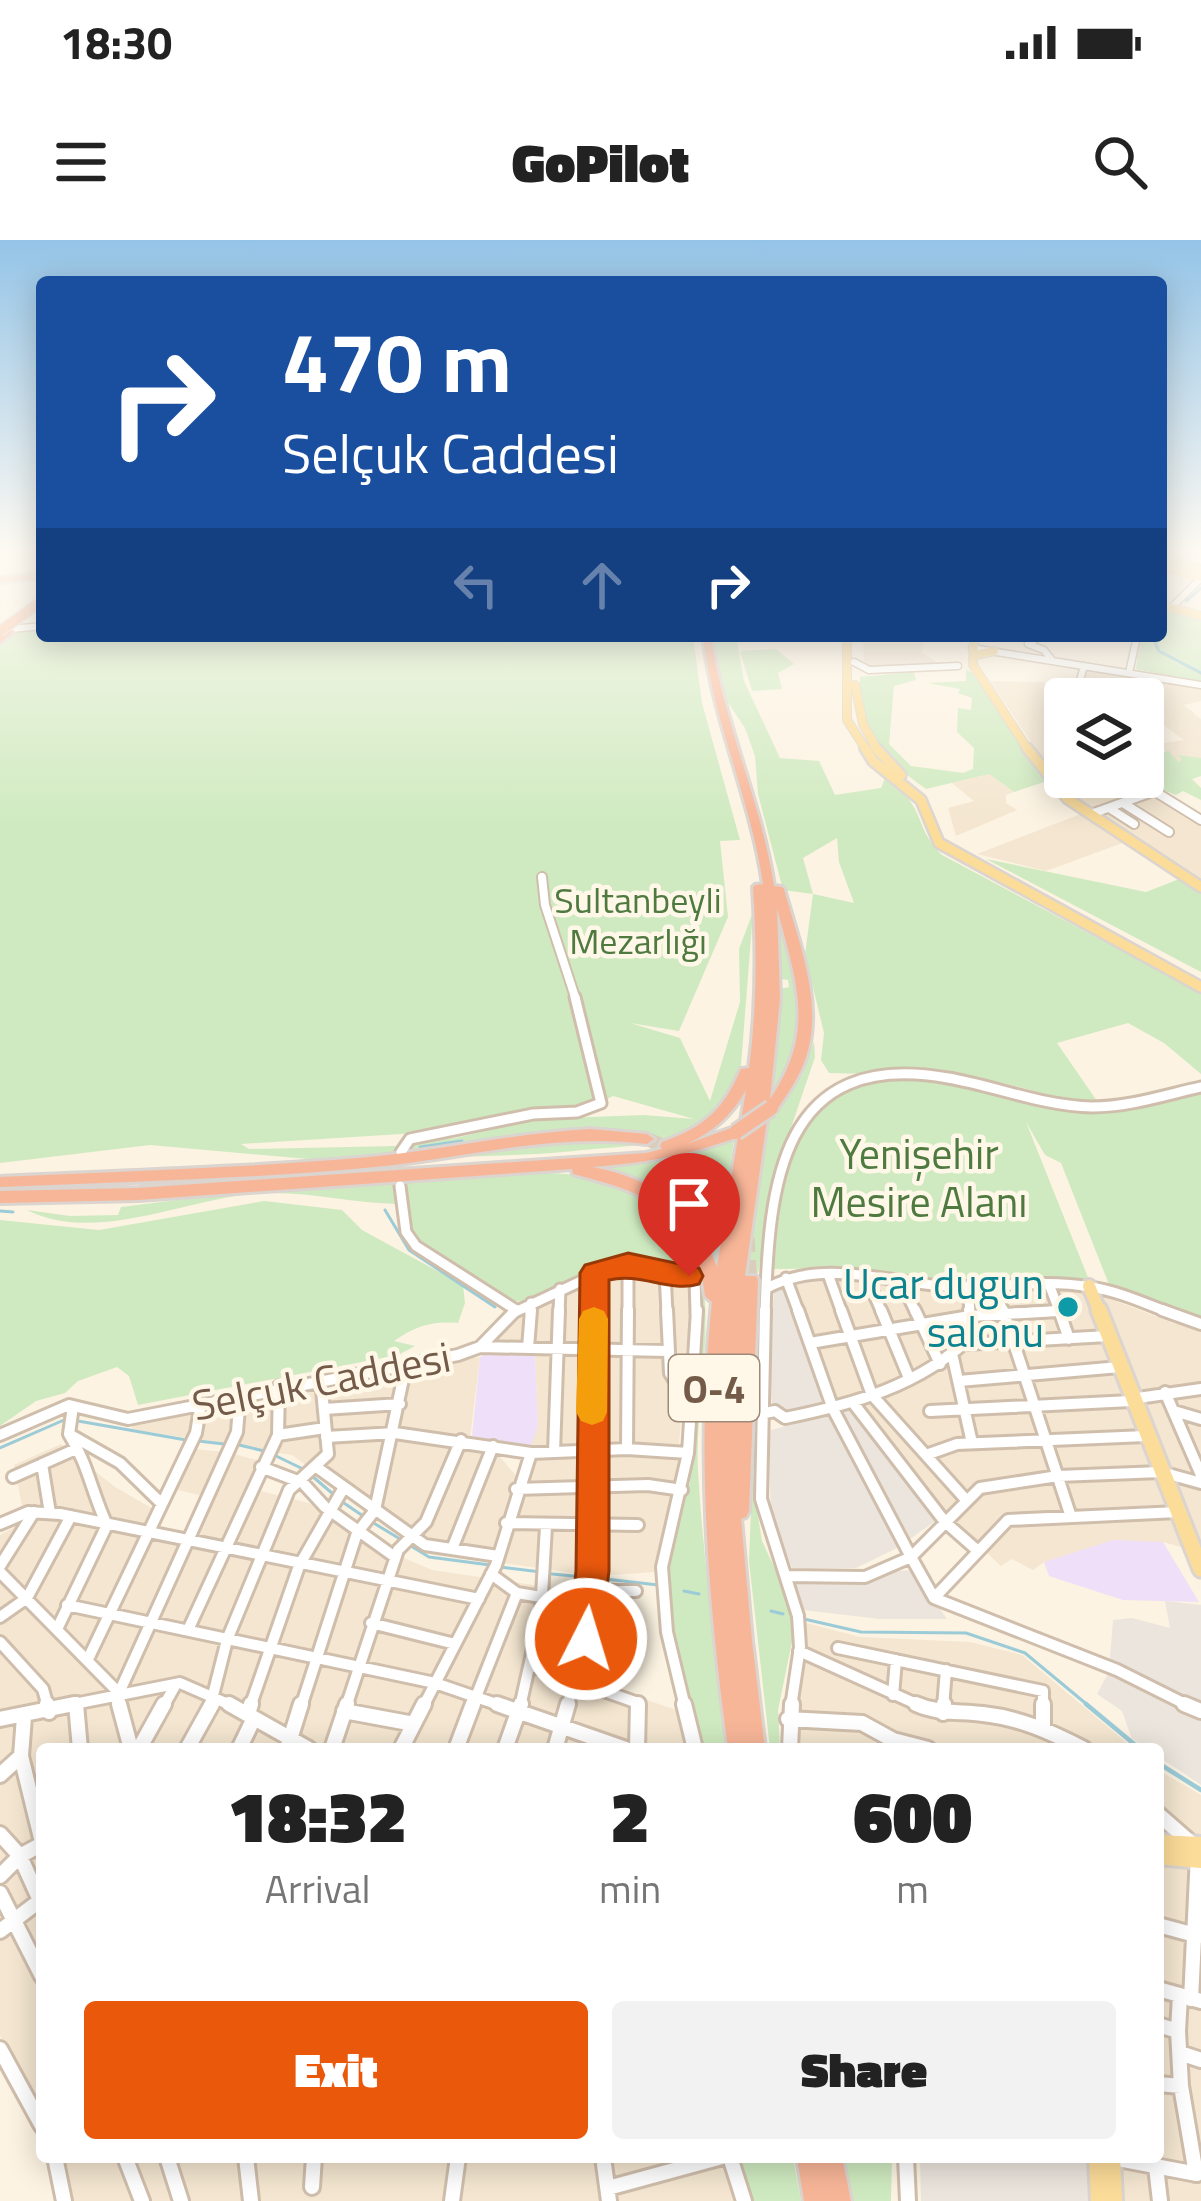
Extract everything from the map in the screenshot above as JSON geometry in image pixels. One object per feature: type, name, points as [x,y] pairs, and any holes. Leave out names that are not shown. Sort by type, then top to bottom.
[{"type":"highway","name":"O-4","points":[[702,644],[708,690],[757,870],[764,955],[759,1029],[715,1350],[718,1568],[737,1743]]},
{"type":"highway","name":"O-4","points":[[703,644],[755,818],[772,902],[769,1043],[738,1258],[728,1382],[736,1586],[754,1743]]},
{"type":"highway","points":[[0,1197],[138,1194],[646,1158],[698,1147],[736,1132],[771,1108],[803,1056],[806,1011],[766,841],[755,818]]},
{"type":"highway","points":[[0,1182],[625,1153],[676,1143],[718,1119],[736,1100],[759,1029]]},
{"type":"highway","points":[[335,1165],[421,1157],[574,1132],[647,1138]]},
{"type":"highway","points":[[503,1168],[564,1168],[620,1178],[680,1214],[697,1236],[710,1266],[715,1350]]},
{"type":"highway","points":[[736,1586],[758,1284]]},
{"type":"highway","points":[[810,2163],[817,2201]]},
{"type":"highway","points":[[831,2163],[838,2201]]},
{"type":"main road","points":[[850,644],[853,718],[884,766],[921,800],[934,837],[949,851],[1201,983]]},
{"type":"main road","points":[[851,644],[853,718]]},
{"type":"main road","points":[[958,667],[976,655],[994,651]]},
{"type":"main road","points":[[958,667],[976,655]]},
{"type":"main road","points":[[976,655],[1044,768],[1093,814],[1201,886]]},
{"type":"main road","points":[[1089,1286],[1201,1569]]},
{"type":"main road","points":[[1164,1845],[1199,1853]]},
{"type":"main road","points":[[1164,1855],[1199,1853]]},
{"type":"main road","points":[[1098,2163],[1100,2201]]},
{"type":"main road","points":[[1110,2163],[1113,2201]]},
{"type":"street","points":[[1029,644],[1052,660]]},
{"type":"street","points":[[1129,673],[1134,644]]},
{"type":"street","points":[[994,651],[1201,685]]},
{"type":"street","points":[[854,662],[868,670],[958,667]]},
{"type":"street","points":[[1081,678],[1084,666]]},
{"type":"street","points":[[854,679],[869,672],[958,667]]},
{"type":"street","points":[[1164,797],[1201,820]]},
{"type":"street","points":[[1093,814],[1135,798]]},
{"type":"street","points":[[1123,802],[1169,832]]},
{"type":"street","points":[[1109,808],[1134,824]]},
{"type":"street","points":[[401,1152],[410,1139],[532,1114],[577,1112],[602,1102],[584,1024],[544,905],[542,877]]},
{"type":"street","points":[[790,1743],[788,1719],[799,1651],[795,1594],[763,1510],[765,1413],[758,1284],[800,1121],[813,1102],[839,1084],[867,1075],[982,1083],[1091,1107],[1201,1087]]},
{"type":"street","points":[[400,1186],[406,1232],[416,1246],[516,1310]]},
{"type":"street","points":[[627,1449],[628,1264]]},
{"type":"street","name":"Selçuk Caddesi","points":[[73,1406],[128,1418],[321,1378],[406,1366],[480,1347],[516,1310],[595,1273],[628,1264],[695,1278],[688,1402]]},
{"type":"street","points":[[557,1743],[577,1680],[591,1591],[595,1273]]},
{"type":"street","points":[[665,1273],[667,1351],[677,1391],[688,1402],[688,1454],[662,1567],[667,1632],[694,1743]]},
{"type":"street","points":[[758,1284],[828,1274],[968,1286],[1089,1286],[1201,1324]]},
{"type":"street","points":[[828,1274],[872,1395],[967,1501]]},
{"type":"street","points":[[866,1276],[909,1378]]},
{"type":"street","points":[[786,1278],[833,1409],[934,1598],[1120,1671],[1172,1702],[1201,1711]]},
{"type":"street","points":[[901,1280],[940,1364]]},
{"type":"street","points":[[992,1284],[1071,1517]]},
{"type":"street","points":[[1049,1285],[1069,1339]]},
{"type":"street","points":[[765,1413],[775,1411],[785,1418],[854,1404],[952,1358],[971,1337],[968,1286]]},
{"type":"street","points":[[554,1452],[560,1289]]},
{"type":"street","points":[[528,1348],[531,1303]]},
{"type":"street","points":[[810,1343],[970,1316],[1058,1311]]},
{"type":"street","points":[[965,1344],[1108,1336]]},
{"type":"street","points":[[480,1347],[667,1351]]},
{"type":"street","points":[[952,1358],[972,1443]]},
{"type":"street","points":[[290,1743],[358,1532],[374,1512],[406,1366]]},
{"type":"street","points":[[959,1381],[1120,1367]]},
{"type":"street","points":[[190,1743],[216,1697],[227,1640],[289,1490],[328,1454],[321,1378]]},
{"type":"street","points":[[188,1630],[223,1546],[278,1436],[279,1386]]},
{"type":"street","points":[[930,1411],[1131,1400],[1165,1391],[1201,1390]]},
{"type":"street","points":[[787,1576],[865,1577],[911,1557],[980,1487],[1058,1476],[1161,1472],[1201,1479],[1194,1447],[1165,1391]]},
{"type":"street","points":[[132,1743],[119,1712],[119,1693],[237,1432],[240,1396]]},
{"type":"street","points":[[88,1659],[196,1433],[201,1403]]},
{"type":"street","points":[[324,1409],[400,1404]]},
{"type":"street","points":[[854,1404],[945,1522],[978,1551]]},
{"type":"street","points":[[0,1435],[46,1412],[73,1406],[69,1434],[89,1465],[92,1494],[106,1525]]},
{"type":"street","points":[[1174,1411],[1201,1419]]},
{"type":"street","points":[[278,1436],[395,1433],[531,1453],[627,1449],[688,1454]]},
{"type":"street","points":[[69,1434],[91,1442],[137,1474],[162,1504]]},
{"type":"street","points":[[926,1455],[972,1443],[1146,1436]]},
{"type":"street","points":[[334,1743],[395,1557],[426,1522],[461,1440]]},
{"type":"street","points":[[452,1549],[493,1446]]},
{"type":"street","points":[[13,1478],[76,1449]]},
{"type":"street","points":[[404,1743],[491,1574],[531,1453]]},
{"type":"street","points":[[42,1464],[50,1513]]},
{"type":"street","points":[[315,1466],[425,1545],[498,1556]]},
{"type":"street","points":[[262,1467],[300,1480],[327,1508],[395,1557]]},
{"type":"street","points":[[516,1489],[648,1485],[682,1490]]},
{"type":"street","points":[[241,1743],[268,1648],[327,1508],[343,1489]]},
{"type":"street","points":[[34,1512],[0,1569],[119,1693]]},
{"type":"street","points":[[0,1524],[34,1512],[70,1516],[479,1599]]},
{"type":"street","points":[[0,1618],[27,1598],[70,1516]]},
{"type":"street","points":[[934,1598],[1007,1520],[1181,1520],[1201,1534]]},
{"type":"street","points":[[506,1523],[638,1525]]},
{"type":"street","points":[[58,1627],[106,1525]]},
{"type":"street","points":[[507,1743],[533,1666],[547,1598],[546,1526]]},
{"type":"street","points":[[491,1574],[517,1594],[547,1598]]},
{"type":"street","points":[[591,1591],[636,1591]]},
{"type":"street","points":[[458,1743],[517,1594]]},
{"type":"street","points":[[67,1605],[435,1683],[610,1743]]},
{"type":"street","points":[[371,1623],[455,1644]]},
{"type":"street","points":[[0,1642],[43,1689],[49,1712]]},
{"type":"street","points":[[838,1648],[1043,1690],[1043,1727]]},
{"type":"street","points":[[799,1651],[893,1695],[943,1712],[984,1714],[1043,1727],[1067,1743]]},
{"type":"street","points":[[893,1695],[896,1660]]},
{"type":"street","points":[[533,1666],[638,1703],[638,1743]]},
{"type":"street","points":[[943,1712],[946,1670]]},
{"type":"street","points":[[139,1743],[176,1684]]},
{"type":"street","points":[[36,1817],[9,1715],[49,1712],[76,1702],[176,1684],[216,1697],[289,1743]]},
{"type":"street","points":[[76,1702],[79,1743]]},
{"type":"street","points":[[344,1711],[414,1724]]},
{"type":"street","points":[[788,1719],[862,1723],[892,1743]]},
{"type":"street","points":[[0,1775],[22,1756]]},
{"type":"street","points":[[1138,2163],[1198,2174],[1180,2086],[1178,2032],[1191,1998],[1199,1936],[1199,1853],[1164,1820]]},
{"type":"street","points":[[0,1834],[20,1856],[36,1891]]},
{"type":"street","points":[[0,1876],[36,1847]]},
{"type":"street","points":[[0,1894],[36,1964]]},
{"type":"street","points":[[0,1930],[36,1906]]},
{"type":"street","points":[[1164,1927],[1199,1936]]},
{"type":"street","points":[[1164,2027],[1178,2032]]},
{"type":"street","points":[[0,2049],[36,2115]]},
{"type":"street","points":[[1180,2053],[1201,2060]]},
{"type":"street","points":[[1164,2085],[1180,2086]]},
{"type":"street","points":[[56,2163],[64,2201]]},
{"type":"street","points":[[126,2163],[142,2201]]},
{"type":"street","points":[[169,2163],[182,2201]]},
{"type":"street","points":[[247,2163],[251,2201]]},
{"type":"street","points":[[312,2187],[314,2163]]},
{"type":"street","points":[[452,2201],[457,2163]]},
{"type":"street","points":[[604,2163],[609,2195],[708,2163]]},
{"type":"street","points":[[728,2163],[744,2201]]},
{"type":"street","points":[[906,2163],[908,2201]]},
{"type":"street","points":[[1156,2167],[1160,2201]]},
{"type":"shaded area","points":[[863,644],[924,644],[922,652],[942,666],[864,667]]},
{"type":"shaded area","points":[[1092,668],[1153,678],[1084,678]]},
{"type":"shaded area","points":[[1164,680],[1201,686],[1201,701],[1184,705],[1201,719],[1201,758],[1178,762],[1164,749],[1164,743],[1184,740],[1164,726]]},
{"type":"shaded area","points":[[990,681],[1044,683],[1044,762]]},
{"type":"shaded area","points":[[989,774],[1014,792],[1006,795],[1006,803],[1017,810],[956,836],[948,808],[974,801],[952,783]]},
{"type":"shaded area","points":[[1077,798],[1124,798],[1096,810]]},
{"type":"shaded area","points":[[1154,798],[1201,825],[1201,883],[1100,816]]},
{"type":"shaded area","points":[[1083,813],[1128,841],[1046,871],[977,854]]},
{"type":"shaded area","points":[[612,1269],[692,1280],[676,1482],[655,1572],[595,1576],[424,1552],[292,1455],[132,1429],[131,1422],[294,1388],[480,1357],[469,1445],[495,1451],[517,1477],[538,1426],[535,1352],[488,1343],[518,1309]]},
{"type":"shaded area","points":[[843,1278],[942,1290],[1085,1290],[1188,1549],[1163,1542],[1078,1553],[1033,1570],[1012,1559],[1001,1566],[945,1514],[858,1402],[834,1403],[794,1285]]},
{"type":"shaded area","points":[[786,1287],[824,1404],[793,1415],[772,1407],[769,1333],[775,1288]]},
{"type":"shaded area","points":[[1095,1293],[1173,1323],[1201,1328],[1201,1559]]},
{"type":"shaded area","points":[[494,1351],[535,1352],[538,1426],[530,1448],[472,1436],[480,1357]]},
{"type":"shaded area","points":[[855,1407],[938,1519],[899,1547],[856,1568],[792,1568],[771,1512],[768,1431]]},
{"type":"shaded area","points":[[61,1444],[115,1487],[155,1510],[157,1533],[184,1539],[203,1496],[170,1488],[192,1449],[225,1452],[261,1461],[253,1489],[320,1506],[376,1546],[432,1570],[587,1593],[589,1680],[676,1710],[684,1743],[302,1743],[209,1687],[170,1678],[0,1715],[0,1535],[25,1521],[14,1465]]},
{"type":"shaded area","points":[[1113,1540],[1163,1542],[1199,1602],[1123,1600],[1049,1576],[1044,1562]]},
{"type":"shaded area","points":[[913,1570],[947,1619],[880,1619],[803,1610],[792,1579]]},
{"type":"shaded area","points":[[1165,1601],[1201,1605],[1201,1785],[1164,1760],[1164,1743],[1132,1739],[1122,1711],[1097,1694],[1109,1672],[1113,1620],[1132,1618],[1170,1628]]},
{"type":"shaded area","points":[[802,1622],[860,1637],[970,1642],[1022,1655],[1127,1743],[794,1743],[790,1725],[806,1641]]},
{"type":"shaded area","points":[[190,1691],[278,1743],[36,1743],[36,2109],[0,2035],[0,1726],[143,1693]]},
{"type":"shaded area","points":[[1164,1773],[1201,1795],[1201,1837],[1164,1837]]},
{"type":"shaded area","points":[[1164,1861],[1201,1863],[1201,2201],[1117,2201],[1115,2163],[1164,2163]]},
{"type":"shaded area","points":[[61,2163],[724,2163],[735,2201],[71,2201]]},
{"type":"shaded area","points":[[920,2163],[1091,2163],[1093,2201],[921,2201]]},
{"type":"green space","name":"Sultanbeyli Mezarlığı","points":[[0,644],[694,644],[702,703],[740,840],[720,841],[728,917],[679,1031],[630,1023],[680,1038],[710,1101],[740,1002],[739,949],[753,912],[741,1065],[730,1093],[696,1128],[627,1146],[452,1157],[521,1144],[647,1134],[575,1128],[376,1159],[308,1159],[150,1145],[0,1163]],"holes":[[[613,1096],[694,1119],[644,1115],[538,1119],[455,1138],[411,1142],[398,1152],[395,1146],[249,1149],[241,1144],[417,1133],[594,1106]]]},
{"type":"green space","points":[[713,644],[737,644],[744,681],[780,758],[819,761],[835,795],[881,788],[885,778],[908,798],[942,855],[1201,993],[1201,1074],[1164,1043],[1128,1023],[1057,1043],[1097,1101],[955,1076],[829,1073],[821,1060],[824,1033],[805,954],[813,894],[783,890],[745,728],[723,695]],"holes":[[[837,838],[839,862],[854,903],[813,894],[803,858]]]},
{"type":"green space","points":[[1140,644],[1201,644],[1201,682],[1136,669]]},
{"type":"green space","points":[[776,649],[794,664],[778,673],[782,689],[752,691],[740,651]]},
{"type":"green space","points":[[966,670],[976,674],[1044,782],[1014,792],[989,774],[926,789],[885,755],[863,714],[860,677],[914,672],[916,680],[894,686],[889,744],[911,766],[963,773],[973,769],[974,748],[957,732],[958,708],[971,710],[972,698],[958,693],[960,689],[928,683],[966,681]]},
{"type":"green space","points":[[1164,752],[1178,762],[1182,760],[1178,755],[1201,758],[1201,776],[1192,779],[1201,788],[1201,800],[1183,791],[1176,795],[1164,790]]},
{"type":"green space","points":[[986,859],[1146,892],[1182,878],[1201,891],[1201,972]]},
{"type":"green space","points":[[776,897],[801,1001],[803,1040],[771,1102],[780,989],[789,987],[788,980],[780,979]]},
{"type":"green space","points":[[814,1041],[815,1057],[775,1175],[758,1273],[743,1273],[766,1124],[802,1075]]},
{"type":"green space","name":"Yenişehir Mesire Alanı","points":[[873,1077],[984,1086],[1078,1109],[1201,1089],[1201,1318],[1110,1287],[1061,1163],[1045,1155],[1026,1122],[1089,1280],[1031,1277],[956,1283],[862,1268],[774,1269],[785,1183],[804,1119],[827,1097]]},
{"type":"green space","points":[[734,1140],[716,1270],[686,1215],[594,1168],[676,1158]]},
{"type":"green space","points":[[543,1173],[582,1176],[644,1194],[677,1218],[688,1234],[704,1288],[698,1470],[727,1743],[699,1743],[674,1642],[667,1567],[690,1482],[699,1279],[631,1255],[525,1302],[506,1300],[415,1239],[402,1186],[396,1186],[398,1204],[267,1193],[85,1223],[55,1220],[27,1210],[70,1216],[118,1215],[121,1207],[304,1184]]},
{"type":"green space","points":[[264,1201],[342,1210],[362,1230],[463,1285],[465,1303],[458,1323],[432,1324],[409,1332],[394,1341],[415,1346],[398,1355],[138,1405],[129,1376],[117,1367],[78,1381],[65,1393],[36,1401],[0,1426],[0,1220],[99,1230]]},
{"type":"green space","points":[[760,1280],[764,1281],[755,1498],[762,1541],[789,1599],[794,1632],[778,1710],[780,1743],[769,1743],[749,1561]]},
{"type":"green space","points":[[739,2163],[794,2163],[801,2201],[754,2201]]},
{"type":"green space","points":[[844,2163],[892,2163],[891,2201],[852,2201]]},
{"type":"waterway","points":[[1156,644],[1159,651],[1201,673]]},
{"type":"waterway","points":[[420,1147],[462,1141]]},
{"type":"waterway","points":[[385,1210],[409,1250],[495,1307]]},
{"type":"waterway","points":[[0,1211],[13,1212]]},
{"type":"waterway","points":[[0,1448],[64,1420]]},
{"type":"waterway","points":[[78,1421],[186,1440]]},
{"type":"waterway","points":[[198,1441],[224,1444]]},
{"type":"waterway","points":[[239,1445],[264,1451]]},
{"type":"waterway","points":[[274,1455],[303,1469]]},
{"type":"waterway","points":[[312,1476],[333,1494]]},
{"type":"waterway","points":[[341,1501],[363,1516]]},
{"type":"waterway","points":[[372,1522],[400,1539]]},
{"type":"waterway","points":[[411,1546],[429,1557],[490,1565]]},
{"type":"waterway","points":[[500,1567],[541,1572]]},
{"type":"waterway","points":[[552,1574],[585,1577]]},
{"type":"waterway","points":[[597,1578],[658,1585]]},
{"type":"waterway","points":[[684,1591],[699,1594]]},
{"type":"waterway","points":[[771,1611],[783,1614]]},
{"type":"waterway","points":[[804,1619],[861,1632],[966,1633],[1025,1653],[1090,1707]]},
{"type":"waterway","points":[[1086,1704],[1133,1743]]},
{"type":"waterway","points":[[1164,1767],[1201,1790]]},
{"type":"tunnel","points":[[647,1139],[689,1157],[713,1174]]},
{"type":"tunnel","points":[[719,1180],[747,1226],[750,1280]]},
{"type":"slow traffic","points":[[592,1412],[594,1319]]},
{"type":"place","name":"Ucar dugun salonu","points":[[1068,1307]]},
{"type":"route","points":[[586,1639],[592,1571],[595,1273],[628,1264],[689,1276]]}]
